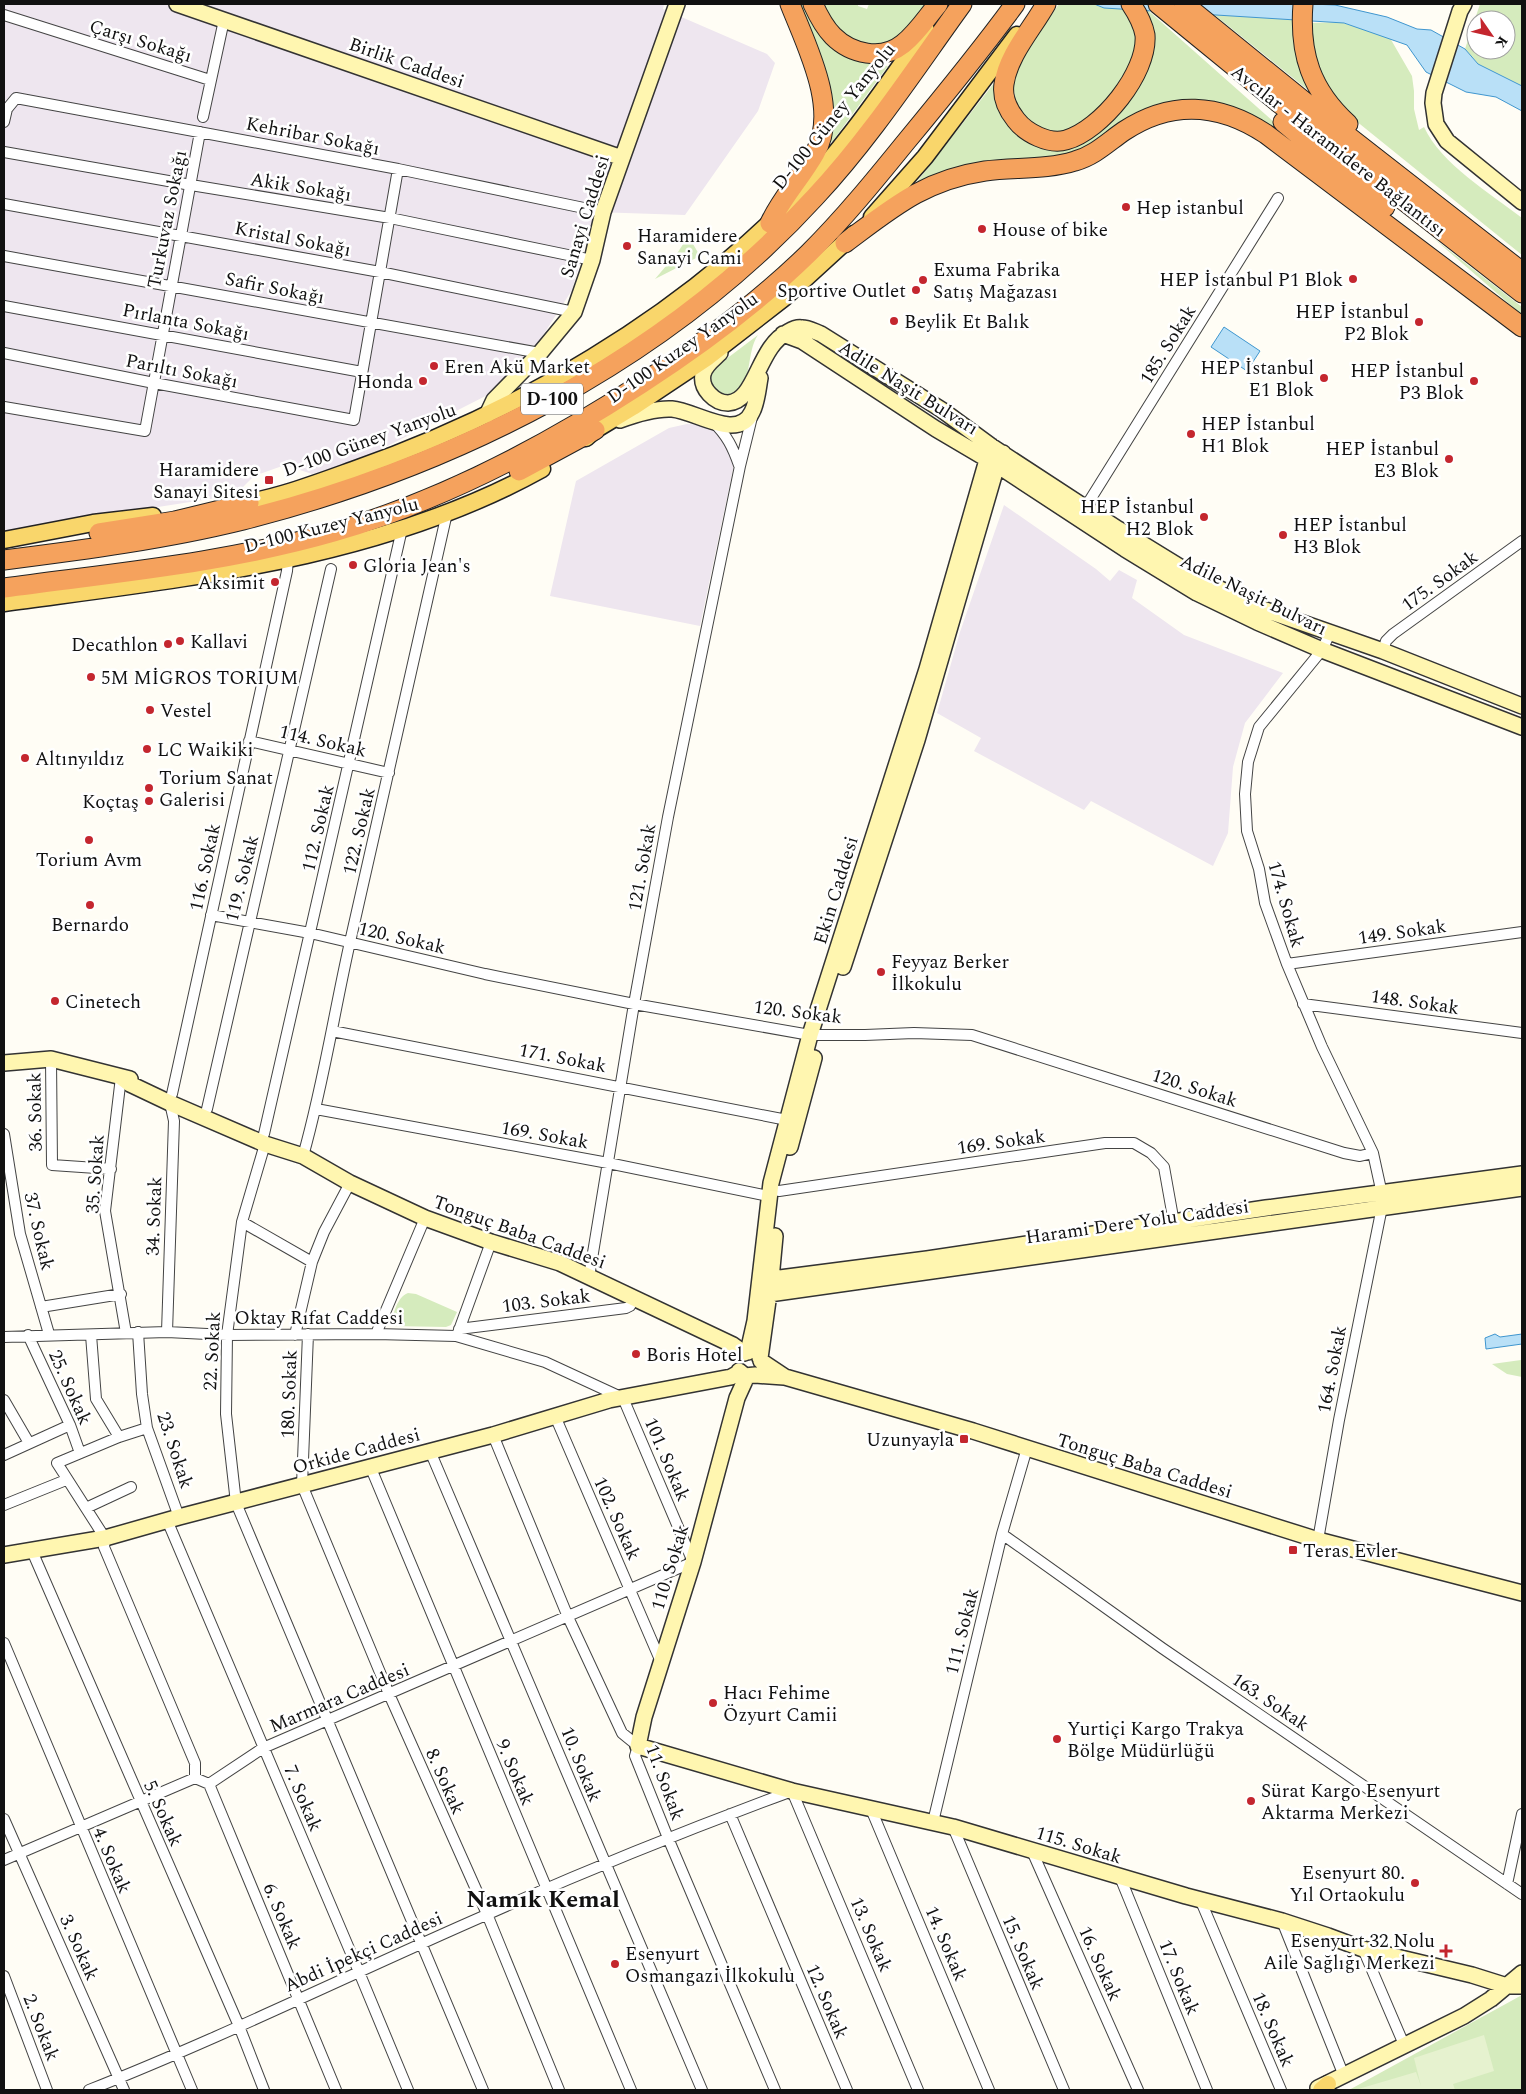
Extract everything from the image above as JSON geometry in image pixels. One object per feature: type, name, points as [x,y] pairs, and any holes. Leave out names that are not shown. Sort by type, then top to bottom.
[{"type":"highway","points":[[770,223],[777,208],[799,180],[817,150],[822,134],[823,100],[819,78],[790,4]]},
{"type":"highway","points":[[813,4],[822,22],[833,36],[843,44],[865,53],[880,54],[891,52],[902,45],[938,4]]},
{"type":"highway","name":"D-100","points":[[4,560],[184,533],[241,520],[321,498],[375,480],[450,449],[522,416],[602,371],[660,334],[694,308],[749,262],[814,199],[865,136],[962,4]]},
{"type":"highway","name":"D-100","points":[[4,588],[184,563],[262,549],[334,532],[395,512],[490,471],[550,440],[668,367],[730,322],[777,283],[833,228],[974,60],[1015,4]]},
{"type":"highway","points":[[1046,4],[1008,69],[1003,86],[1008,108],[1019,124],[1046,140],[1056,141],[1067,140],[1098,120],[1111,108],[1133,80],[1144,49],[1145,36],[1142,25],[1131,4]]},
{"type":"highway","name":"Avcılar - Haramidere Bağlantısı","points":[[1158,4],[1180,12],[1428,198],[1522,272]]},
{"type":"highway","points":[[1302,4],[1303,48],[1312,76],[1325,99],[1352,127],[1408,173],[1428,198]]},
{"type":"highway","points":[[1180,12],[1244,89],[1450,261],[1522,327]]},
{"type":"highway","name":"Avcılar - Haramidere Bağlantısı","points":[[1180,12],[1279,103],[1522,293]]},
{"type":"highway","points":[[845,244],[891,208],[936,183],[984,172],[1062,165],[1080,160],[1106,145],[1138,122],[1178,110],[1211,110],[1238,119],[1266,134],[1522,327]]},
{"type":"highway","points":[[395,512],[433,505],[494,482],[522,470],[595,430]]},
{"type":"highway","points":[[4,550],[175,521],[249,502]]},
{"type":"main road","name":"D-100 Güney Yanyolu","points":[[4,540],[93,523],[249,502],[317,483],[408,450],[487,415],[585,362],[693,288],[770,223],[823,167],[945,4]]},
{"type":"main road","name":"D-100 Kuzey Yanyolu","points":[[4,603],[175,579],[288,560],[402,529],[447,513],[533,474],[576,447],[595,430],[676,380],[784,298],[845,244],[897,190],[925,157],[973,96],[1040,4]]},
{"type":"street","name":"Birlik Caddesi","points":[[186,5],[224,20],[622,158]]},
{"type":"street","name":"Sanayi Caddesi","points":[[487,415],[494,400],[540,353],[574,312],[592,260],[602,212],[673,5]]},
{"type":"street","points":[[1461,6],[1434,93],[1436,124],[1447,141],[1522,202]]},
{"type":"street","name":"Çarşı Sokağı","points":[[4,15],[210,80],[224,20]]},
{"type":"street","points":[[202,116],[210,80]]},
{"type":"street","name":"Kehribar Sokağı","points":[[4,122],[7,109],[16,98],[398,169],[602,212]]},
{"type":"street","name":"Turkuvaz Sokağı","points":[[4,406],[144,431],[200,132]]},
{"type":"street","name":"Akik Sokağı","points":[[4,152],[390,218],[592,260]]},
{"type":"street","points":[[362,372],[398,169]]},
{"type":"street","name":"185. Sokak","points":[[1085,508],[1278,198]]},
{"type":"street","name":"Kristal Sokağı","points":[[4,204],[380,272],[574,312]]},
{"type":"street","name":"Safir Sokağı","points":[[4,256],[540,353]]},
{"type":"street","name":"Pırlanta Sokağı","points":[[4,306],[362,372]]},
{"type":"street","name":"Adile Naşit Bulvarı","points":[[749,325],[708,364],[703,375],[705,387],[720,402],[726,403],[739,400],[750,388],[775,340],[783,334],[796,328],[805,328],[820,334],[942,410],[994,456],[1125,550],[1197,593],[1322,650],[1522,727]]},
{"type":"street","name":"Parıltı Sokağı","points":[[4,353],[354,420],[362,372]]},
{"type":"street","name":"Adile Naşit Bulvarı","points":[[753,411],[764,358]]},
{"type":"street","points":[[595,430],[637,414],[659,410],[684,411],[726,426],[734,426],[742,423],[753,411]]},
{"type":"street","name":"121. Sokak","points":[[589,1277],[634,1004],[694,683],[753,411]]},
{"type":"street","points":[[710,420],[724,432],[740,466]]},
{"type":"street","name":"Adile Naşit Bulvarı","points":[[994,456],[1085,508],[1216,588],[1260,608],[1383,651],[1522,706]]},
{"type":"street","name":"Ekin Caddesi","points":[[747,1365],[765,1287],[774,1194],[787,1120],[994,456]]},
{"type":"street","name":"122. Sokak","points":[[303,1156],[316,1110],[350,943],[447,513]]},
{"type":"street","name":"112. Sokak","points":[[264,1139],[402,529]]},
{"type":"street","name":"175. Sokak","points":[[1383,651],[1386,641],[1393,634],[1522,542]]},
{"type":"street","name":"116. Sokak","points":[[171,1098],[288,560]]},
{"type":"street","name":"119. Sokak","points":[[207,1109],[331,569]]},
{"type":"street","name":"174. Sokak","points":[[1330,632],[1322,650],[1259,727],[1248,762],[1244,794],[1247,831],[1259,869],[1265,901],[1287,964],[1322,1047],[1373,1153],[1382,1200]]},
{"type":"street","name":"114. Sokak","points":[[249,741],[389,773]]},
{"type":"street","name":"120. Sokak","points":[[211,915],[310,933],[485,974],[634,1004],[815,1035],[914,1033],[972,1035],[1344,1153],[1360,1156],[1373,1153]]},
{"type":"street","name":"149. Sokak","points":[[1287,964],[1522,932]]},
{"type":"street","name":"148. Sokak","points":[[1303,1004],[1522,1032]]},
{"type":"street","name":"171. Sokak","points":[[332,1031],[787,1120]]},
{"type":"street","name":"Ekin Caddesi","points":[[774,1194],[815,1035]]},
{"type":"street","name":"Tonguç Baba Caddesi","points":[[4,1062],[51,1059],[121,1077],[264,1139],[296,1148],[303,1156],[350,1183],[425,1218],[490,1242],[560,1263],[733,1345],[747,1365],[1027,1448],[1318,1540],[1522,1593]]},
{"type":"street","name":"36. Sokak","points":[[51,1059],[52,1165],[111,1169]]},
{"type":"street","name":"35. Sokak","points":[[121,1077],[106,1211],[126,1333]]},
{"type":"street","name":"Tonguç Baba Caddesi","points":[[171,1098],[207,1109],[264,1139]]},
{"type":"street","name":"34. Sokak","points":[[167,1332],[174,1121],[171,1098]]},
{"type":"street","name":"169. Sokak","points":[[316,1110],[774,1194],[1105,1143],[1134,1143],[1151,1153],[1164,1167],[1174,1223]]},
{"type":"street","name":"37. Sokak","points":[[4,1134],[20,1234],[49,1334]]},
{"type":"street","name":"22. Sokak","points":[[264,1139],[242,1222],[227,1335],[226,1414],[236,1503],[483,2090]]},
{"type":"street","name":"Harami Dere Yolu Caddesi","points":[[765,1287],[1382,1200],[1522,1174]]},
{"type":"street","points":[[294,1335],[312,1262],[324,1232],[350,1183]]},
{"type":"street","name":"Harami Dere Yolu Caddesi","points":[[1382,1200],[1522,1188]]},
{"type":"street","name":"164. Sokak","points":[[1318,1540],[1338,1420],[1382,1200]]},
{"type":"street","name":"Harami Dere Yolu Caddesi","points":[[765,1287],[927,1259],[1174,1223],[1267,1216]]},
{"type":"street","points":[[376,1334],[425,1218]]},
{"type":"street","points":[[242,1222],[312,1262]]},
{"type":"street","points":[[458,1332],[490,1242]]},
{"type":"street","points":[[41,1307],[121,1294]]},
{"type":"street","name":"103. Sokak","points":[[458,1332],[626,1308],[630,1306],[634,1299]]},
{"type":"street","name":"Oktay Rıfat Caddesi","points":[[4,1336],[91,1335],[138,1332],[294,1335],[458,1332],[545,1362],[623,1398]]},
{"type":"street","name":"23. Sokak","points":[[138,1332],[142,1394],[147,1428],[173,1519]]},
{"type":"street","name":"180. Sokak","points":[[302,1485],[308,1334]]},
{"type":"street","name":"25. Sokak","points":[[28,1335],[70,1425],[80,1454]]},
{"type":"street","points":[[91,1335],[96,1399],[119,1437]]},
{"type":"street","name":"Orkide Caddesi","points":[[4,1555],[105,1538],[370,1466],[493,1435],[609,1400],[730,1377],[747,1365]]},
{"type":"street","name":"110. Sokak","points":[[638,1746],[644,1717],[693,1562],[737,1398],[736,1388],[747,1365]]},
{"type":"street","name":"101. Sokak","points":[[623,1398],[693,1562]]},
{"type":"street","points":[[5,1404],[29,1443]]},
{"type":"street","name":"102. Sokak","points":[[555,1416],[661,1662]]},
{"type":"street","points":[[4,1455],[70,1425]]},
{"type":"street","points":[[147,1428],[119,1437],[57,1463],[66,1480],[105,1538],[104,1548],[195,1763],[195,1778]]},
{"type":"street","name":"11. Sokak","points":[[493,1435],[568,1617],[622,1733],[638,1746],[635,1756],[775,2090]]},
{"type":"street","name":"111. Sokak","points":[[933,1822],[1002,1534],[1027,1448]]},
{"type":"street","name":"10. Sokak","points":[[430,1451],[512,1641],[604,1865],[702,2090]]},
{"type":"street","name":"9. Sokak","points":[[370,1466],[452,1667],[631,2090]]},
{"type":"street","points":[[4,1505],[66,1480]]},
{"type":"street","name":"8. Sokak","points":[[302,1485],[389,1694],[486,1914],[559,2090]]},
{"type":"street","points":[[86,1508],[131,1487]]},
{"type":"street","name":"7. Sokak","points":[[173,1519],[263,1748],[408,2090]]},
{"type":"street","name":"163. Sokak","points":[[1002,1534],[1162,1648],[1522,1894]]},
{"type":"street","name":"5. Sokak","points":[[32,1551],[239,2026],[264,2090]]},
{"type":"street","name":"Marmara Caddesi","points":[[209,1784],[263,1748],[693,1562]]},
{"type":"street","name":"4. Sokak","points":[[4,1643],[192,2090]]},
{"type":"street","name":"115. Sokak","points":[[638,1746],[792,1791],[953,1827],[1120,1877],[1282,1922],[1363,1949],[1515,1986]]},
{"type":"street","points":[[4,1860],[195,1778],[209,1784]]},
{"type":"street","name":"6. Sokak","points":[[209,1784],[336,2090]]},
{"type":"street","name":"Abdi İpekçi Caddesi","points":[[88,2090],[178,2054],[486,1914],[668,1838],[792,1791]]},
{"type":"street","name":"13. Sokak","points":[[792,1791],[918,2090]]},
{"type":"street","name":"14. Sokak","points":[[871,1809],[989,2090]]},
{"type":"street","name":"12. Sokak","points":[[730,1814],[846,2090]]},
{"type":"street","points":[[1507,1884],[1522,1814]]},
{"type":"street","name":"3. Sokak","points":[[4,1819],[124,2090]]},
{"type":"street","name":"15. Sokak","points":[[953,1827],[1064,2090]]},
{"type":"street","name":"16. Sokak","points":[[1032,1851],[1138,2090]]},
{"type":"street","name":"17. Sokak","points":[[1120,1877],[1207,2090]]},
{"type":"street","name":"18. Sokak","points":[[1200,1899],[1281,2090]]},
{"type":"street","points":[[1282,1922],[1344,2076]]},
{"type":"street","points":[[1363,1949],[1406,2047]]},
{"type":"street","points":[[1321,2088],[1406,2047],[1464,2016],[1515,1986],[1516,1976],[1522,1973]]},
{"type":"street","name":"2. Sokak","points":[[4,1976],[47,2090]]},
{"type":"shaded area","name":"Haramidere Sanayi Sitesi","points":[[4,4],[664,4],[663,9],[767,54],[775,63],[758,111],[685,215],[595,212],[572,290],[513,382],[364,458],[312,474],[285,465],[254,476],[235,495],[4,531]]},
{"type":"shaded area","points":[[687,424],[704,425],[712,428],[721,437],[735,460],[700,626],[550,596],[576,481],[669,428]]},
{"type":"shaded area","points":[[1004,505],[1096,569],[1110,581],[1119,570],[1137,580],[1132,598],[1184,635],[1283,673],[1245,723],[1233,767],[1228,833],[1213,866],[1091,801],[1084,810],[974,751],[981,738],[937,713],[960,632]]},
{"type":"green space","points":[[797,4],[807,4],[872,61],[872,64],[888,66],[832,142],[830,141],[831,122]]},
{"type":"green space","points":[[821,4],[858,4],[858,6],[867,9],[869,4],[927,4],[909,28],[902,34],[877,45],[866,44],[845,34]]},
{"type":"green space","points":[[1059,4],[1092,4],[1104,8],[1123,4],[1138,36],[1137,54],[1118,94],[1070,133],[1045,134],[1018,113],[1013,85],[1018,62]]},
{"type":"green space","points":[[1201,4],[1224,15],[1286,19],[1297,4],[1313,94]]},
{"type":"green space","points":[[1480,4],[1522,4],[1522,86],[1478,64],[1475,60],[1516,60],[1516,10],[1478,10]]},
{"type":"green space","points":[[1142,5],[1355,194],[1223,106],[1099,140],[1075,154],[1059,159],[975,165],[916,183],[998,78],[1044,147],[1131,95]]},
{"type":"green space","points":[[1340,22],[1390,38],[1412,76],[1414,109],[1419,130],[1424,127],[1432,141],[1454,165],[1481,188],[1522,218],[1522,255],[1345,112],[1322,77],[1312,53],[1312,23]]},
{"type":"green space","points":[[691,232],[693,244],[700,256],[655,279],[678,252]]},
{"type":"green space","points":[[1432,237],[1522,307],[1522,315]]},
{"type":"green space","points":[[758,335],[754,342],[747,375],[741,389],[729,396],[719,394],[713,385],[713,369]]},
{"type":"green space","points":[[408,1293],[416,1294],[457,1312],[451,1325],[446,1327],[390,1326],[398,1302]]},
{"type":"green space","points":[[1521,1360],[1522,1377],[1507,1374],[1492,1364]]},
{"type":"green space","points":[[1522,1995],[1522,2090],[1349,2090]]},
{"type":"green space","points":[[1484,2035],[1494,2071],[1453,2084],[1455,2090],[1355,2090],[1416,2072],[1421,2086],[1414,2058]]},
{"type":"water","points":[[1094,4],[1335,5],[1387,17],[1417,29],[1431,30],[1465,49],[1466,60],[1475,60],[1478,64],[1522,86],[1522,111],[1496,97],[1466,92],[1426,72],[1407,45],[1344,23],[1104,8]]},
{"type":"water","points":[[1224,327],[1260,351],[1247,371],[1211,347]]},
{"type":"water","points":[[1495,1334],[1500,1337],[1522,1334],[1522,1344],[1486,1349],[1485,1338]]},
{"type":"place","name":"Hep istanbul","points":[[1126,207]]},
{"type":"place","name":"House of bike","points":[[982,229]]},
{"type":"place","name":"Haramidere Sanayi Cami","points":[[627,246]]},
{"type":"place","name":"HEP İstanbul P1 Blok","points":[[1353,279]]},
{"type":"place","name":"Exuma Fabrika Satış Mağazası","points":[[923,280]]},
{"type":"place","name":"Sportive Outlet","points":[[916,290]]},
{"type":"place","name":"Beylik Et Balık","points":[[894,321]]},
{"type":"place","name":"HEP İstanbul P2 Blok","points":[[1419,322]]},
{"type":"place","name":"Eren Akü Market","points":[[434,366]]},
{"type":"place","name":"HEP İstanbul E1 Blok","points":[[1324,378]]},
{"type":"place","name":"Honda","points":[[423,381]]},
{"type":"place","name":"HEP İstanbul P3 Blok","points":[[1474,381]]},
{"type":"place","name":"HEP İstanbul H1 Blok","points":[[1191,434]]},
{"type":"place","name":"HEP İstanbul E3 Blok","points":[[1449,459]]},
{"type":"place","name":"Haramidere Sanayi Sitesi","points":[[269,480]]},
{"type":"place","name":"HEP İstanbul H2 Blok","points":[[1204,517]]},
{"type":"place","name":"HEP İstanbul H3 Blok","points":[[1283,535]]},
{"type":"place","name":"Gloria Jean's","points":[[353,565]]},
{"type":"place","name":"Aksimit","points":[[275,582]]},
{"type":"place","name":"Kallavi","points":[[180,641]]},
{"type":"place","name":"Decathlon","points":[[168,644]]},
{"type":"place","name":"5M MİGROS TORIUM","points":[[91,677]]},
{"type":"place","name":"Vestel","points":[[150,710]]},
{"type":"place","name":"LC Waikiki","points":[[147,749]]},
{"type":"place","name":"Altınyıldız","points":[[25,758]]},
{"type":"place","name":"Torium Sanat Galerisi","points":[[149,788]]},
{"type":"place","name":"Koçtaş","points":[[149,801]]},
{"type":"place","name":"Torium Avm","points":[[89,840]]},
{"type":"place","name":"Bernardo","points":[[90,905]]},
{"type":"place","name":"Feyyaz Berker İlkokulu","points":[[881,972]]},
{"type":"place","name":"Cinetech","points":[[55,1001]]},
{"type":"place","name":"Boris Hotel","points":[[636,1354]]},
{"type":"place","name":"Uzunyayla","points":[[964,1439]]},
{"type":"place","name":"Teras Evler","points":[[1293,1550]]},
{"type":"place","name":"Hacı Fehime Özyurt Camii","points":[[713,1703]]},
{"type":"place","name":"Yurtiçi Kargo Trakya Bölge Müdürlüğü","points":[[1057,1739]]},
{"type":"place","name":"Sürat Kargo Esenyurt Aktarma Merkezi","points":[[1251,1801]]},
{"type":"place","name":"Esenyurt 80. Yıl Ortaokulu","points":[[1415,1883]]},
{"type":"place","name":"Esenyurt 32 Nolu Aile Sağlığı Merkezi","points":[[1446,1951]]},
{"type":"place","name":"Esenyurt Osmangazi İlkokulu","points":[[615,1964]]},
{"type":"district","name":"Namık Kemal","points":[[543,1899]]}]
